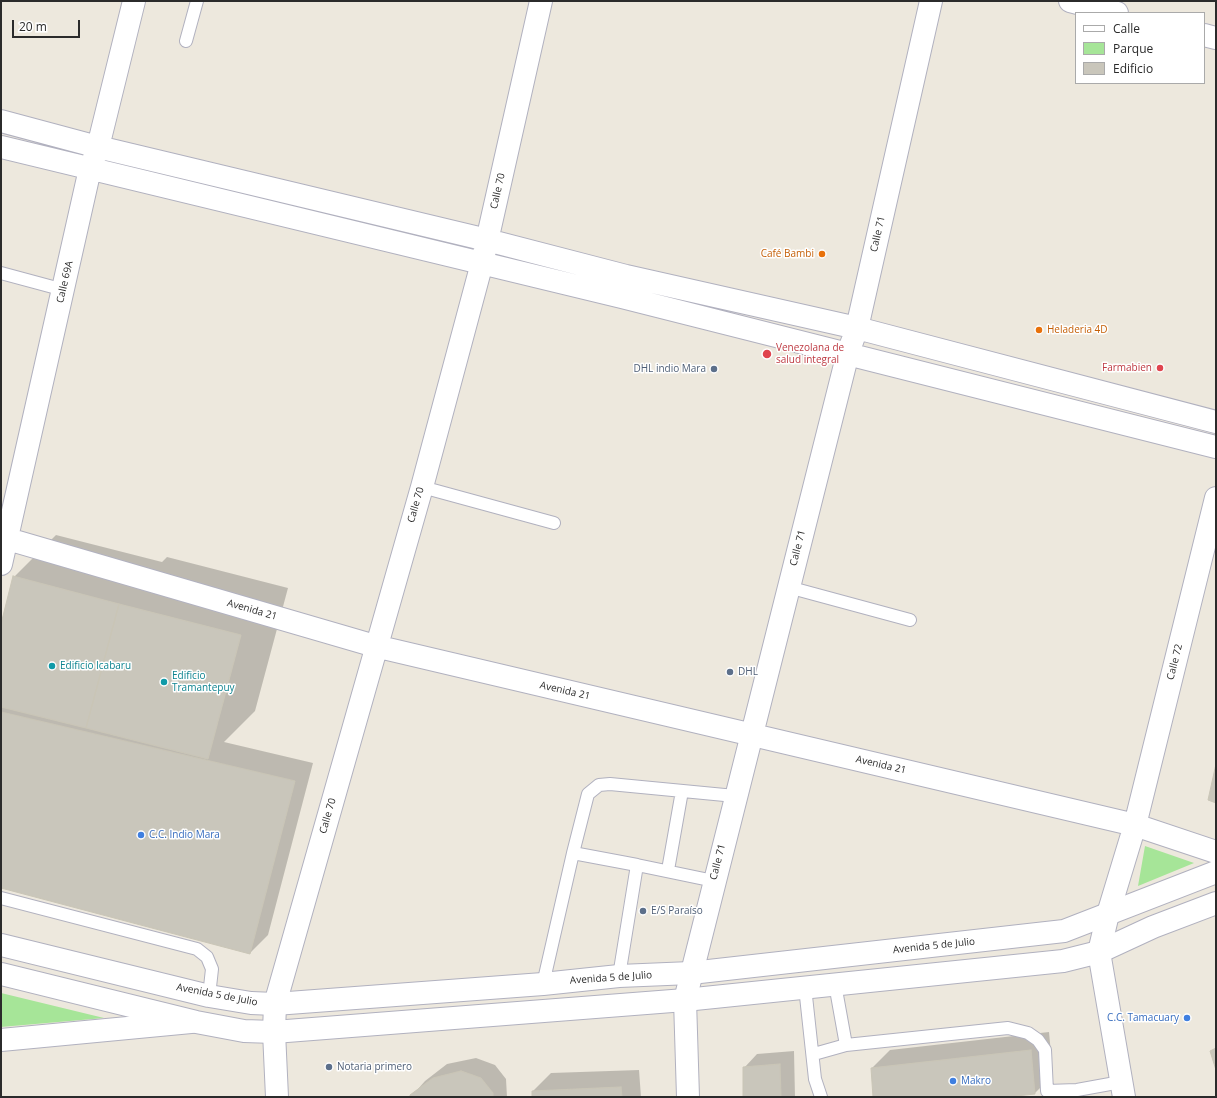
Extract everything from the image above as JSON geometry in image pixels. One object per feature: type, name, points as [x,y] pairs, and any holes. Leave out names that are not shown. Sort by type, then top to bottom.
[{"type":"street","name":"Calle 69A","points":[[1,564],[4,538],[64,290],[90,169],[98,147],[134,1]]},
{"type":"street","name":"Calle 70","points":[[276,1004],[375,646],[422,486],[482,262],[541,1]]},
{"type":"street","name":"Calle 71","points":[[688,1097],[685,1000],[750,735],[848,353],[857,328],[931,1]]},
{"type":"street","points":[[1070,1],[1113,12]]},
{"type":"street","points":[[1205,35],[1216,38]]},
{"type":"street","points":[[1,121],[98,147],[487,240],[626,276],[857,328],[1216,422]]},
{"type":"street","points":[[1,147],[482,262],[848,353],[1216,447]]},
{"type":"street","name":"Calle 72","points":[[1099,952],[1108,914],[1135,825],[1216,498]]},
{"type":"street","name":"Avenida 21","points":[[4,538],[375,646],[1135,825],[1216,852]]},
{"type":"street","name":"Avenida 5 de Julio","points":[[1,945],[210,996],[251,1003],[276,1004],[543,984],[618,976],[691,973],[1064,931],[1216,872]]},
{"type":"street","points":[[1,974],[196,1022],[244,1031],[274,1032],[685,1000],[1063,961],[1099,952],[1153,927],[1216,903]]},
{"type":"street","points":[[1099,952],[1123,1090]]},
{"type":"street","points":[[276,1004],[274,1032],[276,1097]]},
{"type":"street","points":[[1,1040],[196,1022]]},
{"type":"lane","points":[[186,41],[197,1]]},
{"type":"lane","points":[[1,273],[64,290]]},
{"type":"lane","points":[[422,486],[554,523]]},
{"type":"lane","points":[[788,588],[910,620]]},
{"type":"lane","points":[[543,984],[588,794],[599,785],[610,784],[735,796]]},
{"type":"lane","points":[[668,870],[682,791]]},
{"type":"lane","points":[[573,853],[668,870],[714,881]]},
{"type":"lane","points":[[618,976],[637,865]]},
{"type":"lane","points":[[1,898],[197,949],[208,957],[212,970],[210,996]]},
{"type":"lane","points":[[835,984],[846,1046]]},
{"type":"lane","points":[[805,987],[816,1079],[821,1097]]},
{"type":"lane","points":[[814,1054],[846,1046],[1008,1028],[1028,1033],[1038,1040],[1045,1050],[1046,1094],[1077,1090],[1123,1090]]},
{"type":"green space","points":[[1145,846],[1194,863],[1138,886]]},
{"type":"green space","points":[[1,993],[104,1018],[1,1027]]},
{"type":"building","name":"Edificio Icabaru","points":[[13,576],[119,604],[86,728],[1,707],[1,624]]},
{"type":"building","name":"Edificio Tramantepuy","points":[[119,604],[241,635],[208,759],[86,728]]},
{"type":"building","name":"C.C. Indio Mara","points":[[1,712],[295,781],[250,954],[1,888]]},
{"type":"building","points":[[1216,764],[1216,803],[1208,800]]},
{"type":"building","points":[[1216,1048],[1216,1070],[1210,1051]]},
{"type":"building","name":"Makro","points":[[1031,1050],[1035,1094],[1007,1097],[873,1097],[871,1068]]},
{"type":"building","points":[[780,1064],[781,1097],[743,1097],[743,1067]]},
{"type":"building","points":[[461,1071],[481,1078],[493,1093],[493,1097],[410,1097],[410,1095],[433,1078]]},
{"type":"building","points":[[621,1087],[622,1097],[532,1097],[532,1091]]},
{"type":"place","name":"Café Bambi","points":[[822,254]]},
{"type":"place","name":"Heladeria 4D","points":[[1039,330]]},
{"type":"place","name":"Venezolana de salud integral","points":[[767,354]]},
{"type":"place","name":"Farmabien","points":[[1160,368]]},
{"type":"place","name":"DHL indio Mara","points":[[714,369]]},
{"type":"place","name":"Edificio Icabaru","points":[[52,666]]},
{"type":"place","name":"DHL","points":[[730,672]]},
{"type":"place","name":"Edificio Tramantepuy","points":[[164,682]]},
{"type":"place","name":"C.C. Indio Mara","points":[[141,835]]},
{"type":"place","name":"E/S Paraíso","points":[[643,911]]},
{"type":"place","name":"C.C. Tamacuary","points":[[1187,1018]]},
{"type":"place","name":"Notaria primero","points":[[329,1067]]},
{"type":"place","name":"Makro","points":[[953,1081]]}]
